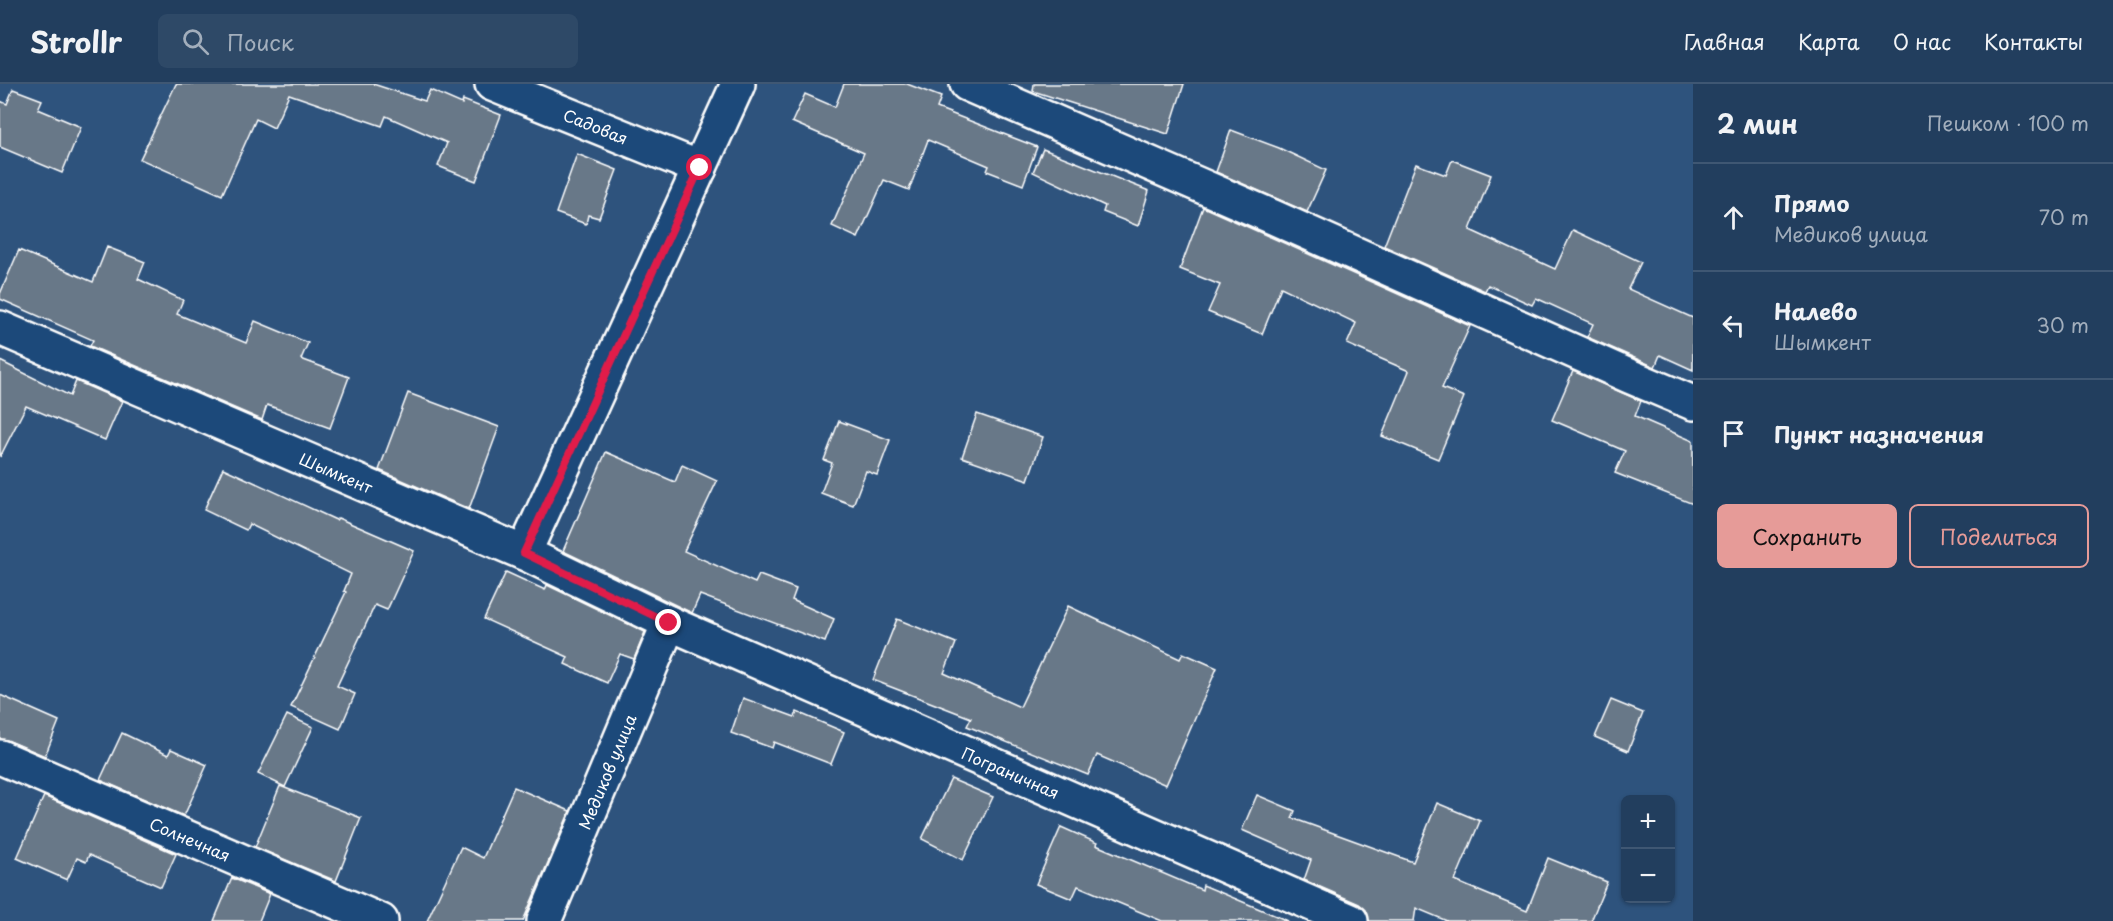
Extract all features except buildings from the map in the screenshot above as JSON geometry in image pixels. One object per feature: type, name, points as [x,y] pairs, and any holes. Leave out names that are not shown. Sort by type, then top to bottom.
[{"type":"street","name":"Садовая","points":[[492,84],[700,168]]},
{"type":"street","points":[[524,553],[738,84]]},
{"type":"street","points":[[967,84],[1693,403]]},
{"type":"street","name":"Шымкент","points":[[0,328],[524,553],[669,623]]},
{"type":"street","name":"Медиков улица","points":[[544,921],[669,623]]},
{"type":"street","name":"Пограничная","points":[[669,623],[1351,921]]},
{"type":"street","name":"Солнечная","points":[[0,757],[381,921]]},
{"type":"route","points":[[669,623],[524,553],[700,168]]}]
